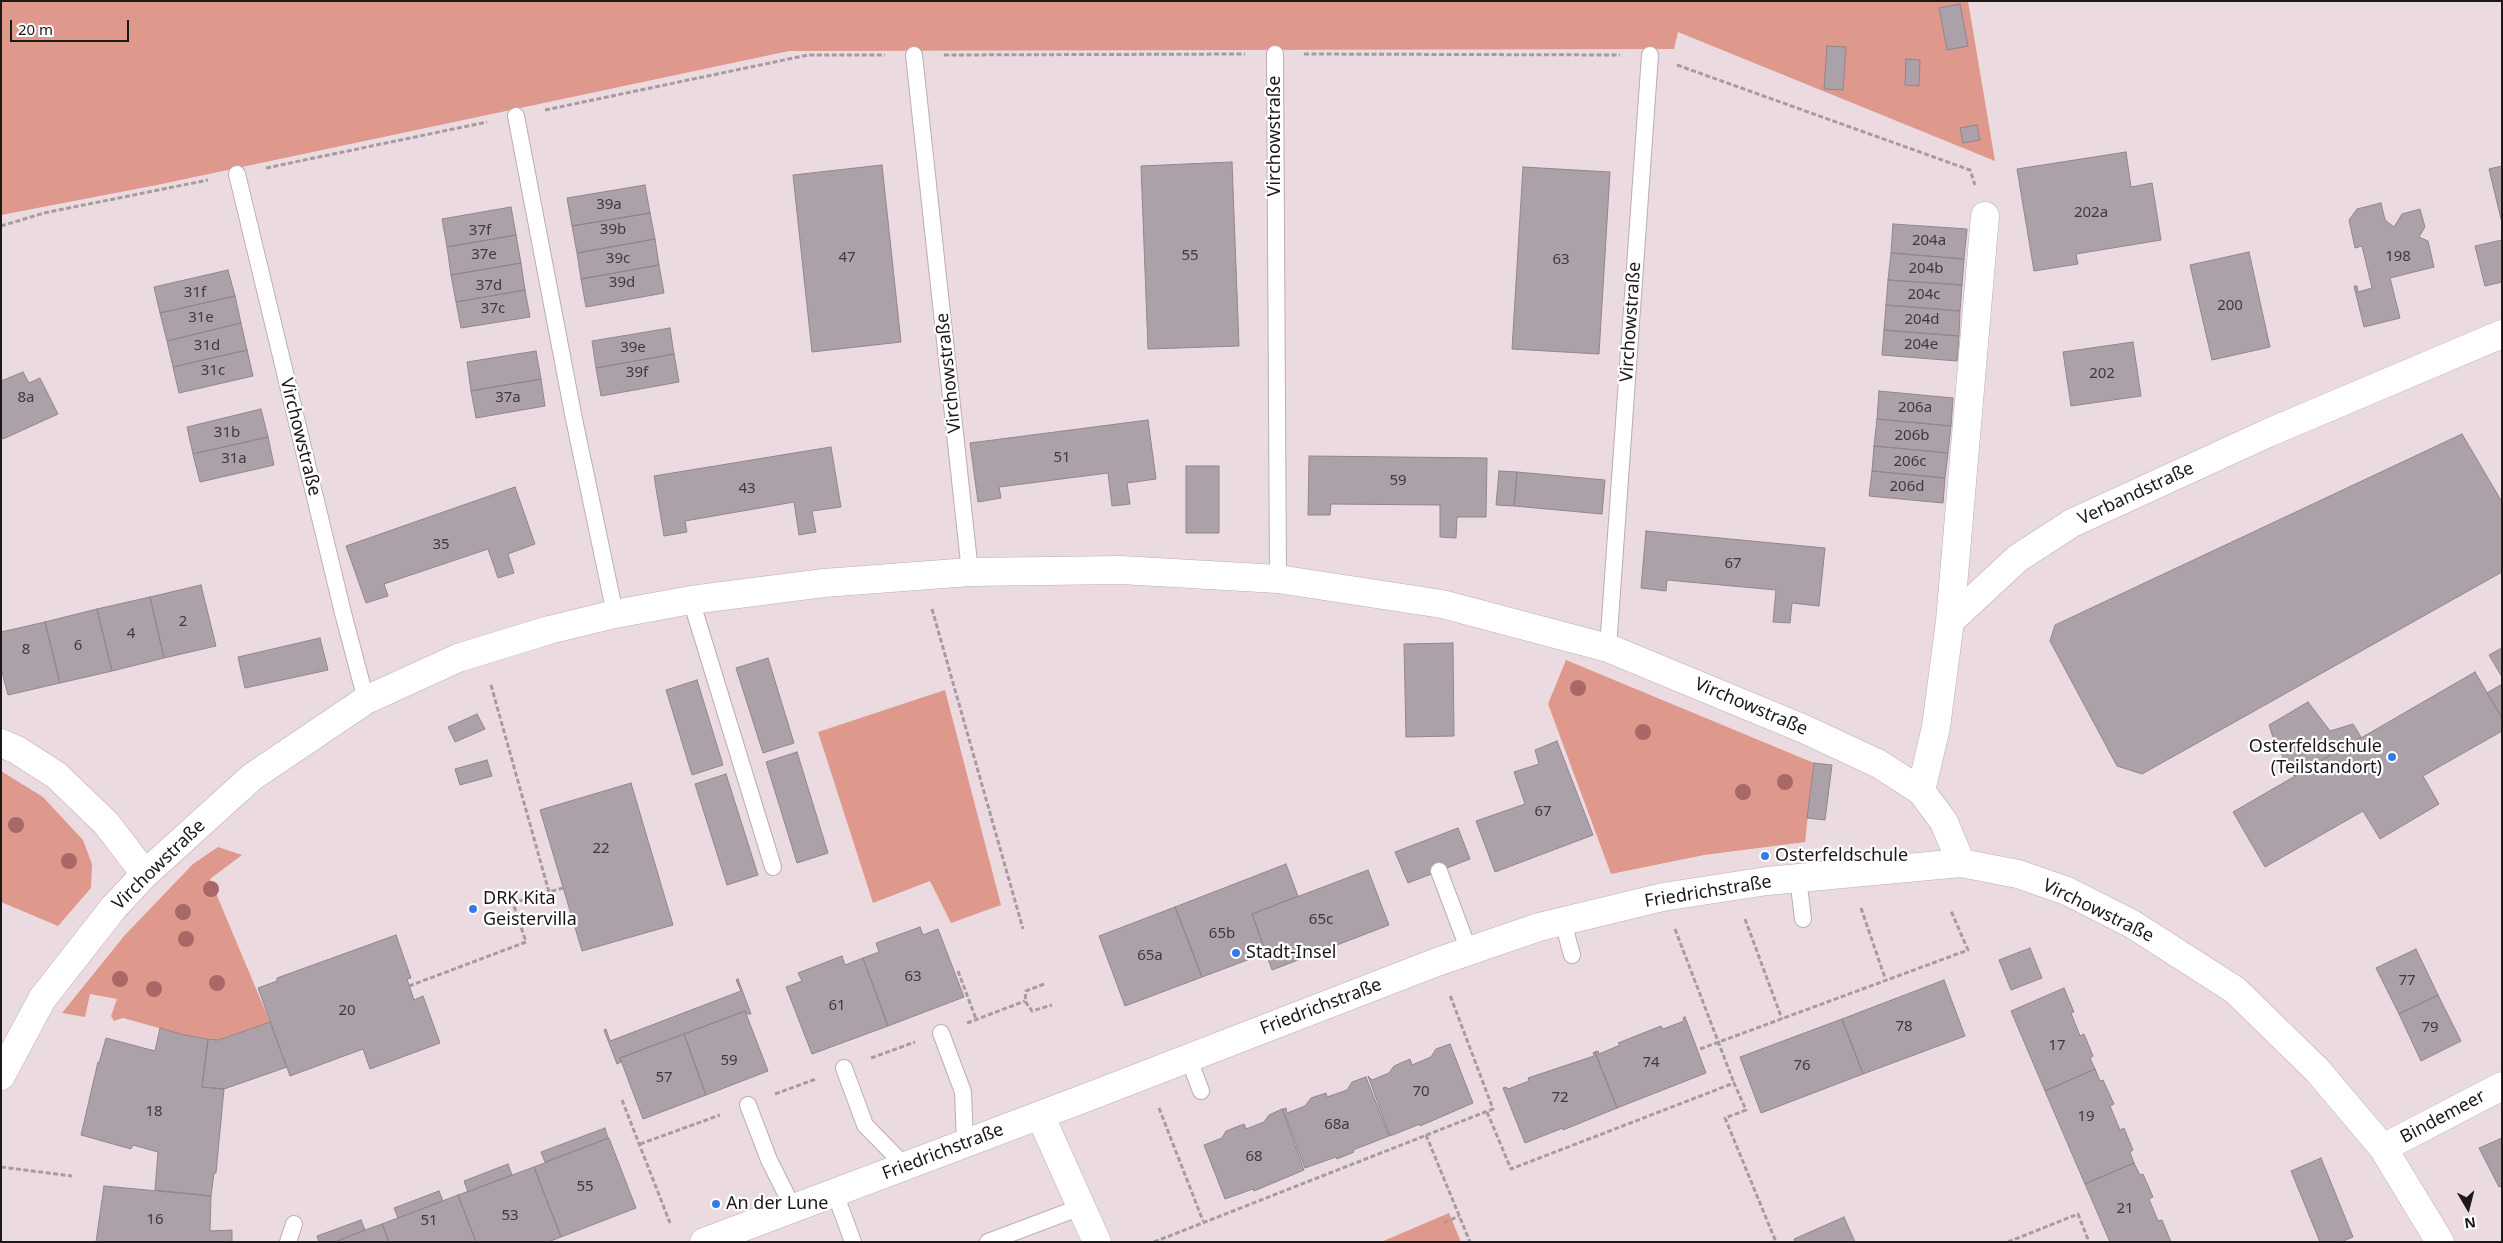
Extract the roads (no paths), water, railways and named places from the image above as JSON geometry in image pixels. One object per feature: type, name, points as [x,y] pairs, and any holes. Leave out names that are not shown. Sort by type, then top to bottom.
[{"type":"street","points":[[1921,791],[1936,726],[1950,621],[1985,216]]},
{"type":"street","name":"Verbandstraße","points":[[1950,621],[2018,558],[2072,523],[2268,434],[2502,334]]},
{"type":"street","name":"Virchowstraße","points":[[1,1076],[42,999],[114,907],[145,874],[252,777],[366,700],[458,658],[549,630],[615,614],[691,600],[824,583],[923,574],[1121,570],[1278,579],[1442,604],[1608,648],[1812,733],[1879,764],[1921,791],[1944,822],[1961,864],[2018,874],[2067,891],[2132,924],[2234,990],[2317,1070],[2383,1148],[2440,1242]]},
{"type":"street","points":[[1,743],[17,750],[56,775],[106,823],[145,874]]},
{"type":"street","name":"Friedrichstraße","points":[[704,1242],[1040,1116],[1469,951],[1539,928],[1662,897],[1798,878],[1961,864]]},
{"type":"street","name":"Bindemeer","points":[[2383,1148],[2502,1086]]},
{"type":"street","points":[[1040,1116],[1097,1242]]},
{"type":"lane","name":"Virchowstraße","points":[[1275,54],[1278,579]]},
{"type":"lane","name":"Virchowstraße","points":[[914,55],[970,572]]},
{"type":"lane","name":"Virchowstraße","points":[[1608,648],[1650,55]]},
{"type":"lane","points":[[516,116],[574,419],[615,614]]},
{"type":"lane","name":"Virchowstraße","points":[[236,174],[343,614],[366,700]]},
{"type":"lane","points":[[691,600],[774,867]]},
{"type":"lane","points":[[1439,871],[1469,951]]},
{"type":"lane","points":[[1798,878],[1803,919]]},
{"type":"lane","points":[[1563,922],[1572,956]]},
{"type":"lane","points":[[941,1033],[963,1092],[965,1144]]},
{"type":"lane","points":[[1189,1059],[1201,1092]]},
{"type":"lane","points":[[844,1068],[865,1125],[905,1166]]},
{"type":"lane","points":[[748,1105],[769,1160],[793,1208]]},
{"type":"lane","points":[[835,1193],[853,1242]]},
{"type":"lane","points":[[988,1242],[1081,1207]]},
{"type":"lane","points":[[288,1242],[294,1224]]},
{"type":"place","name":"Osterfeldschule (Teilstandort)","points":[[2392,757]]},
{"type":"place","name":"Osterfeldschule","points":[[1765,856]]},
{"type":"place","name":"DRK Kita Geistervilla","points":[[473,909]]},
{"type":"place","name":"Stadt-Insel","points":[[1236,953]]},
{"type":"place","name":"An der Lune","points":[[716,1204]]}]
